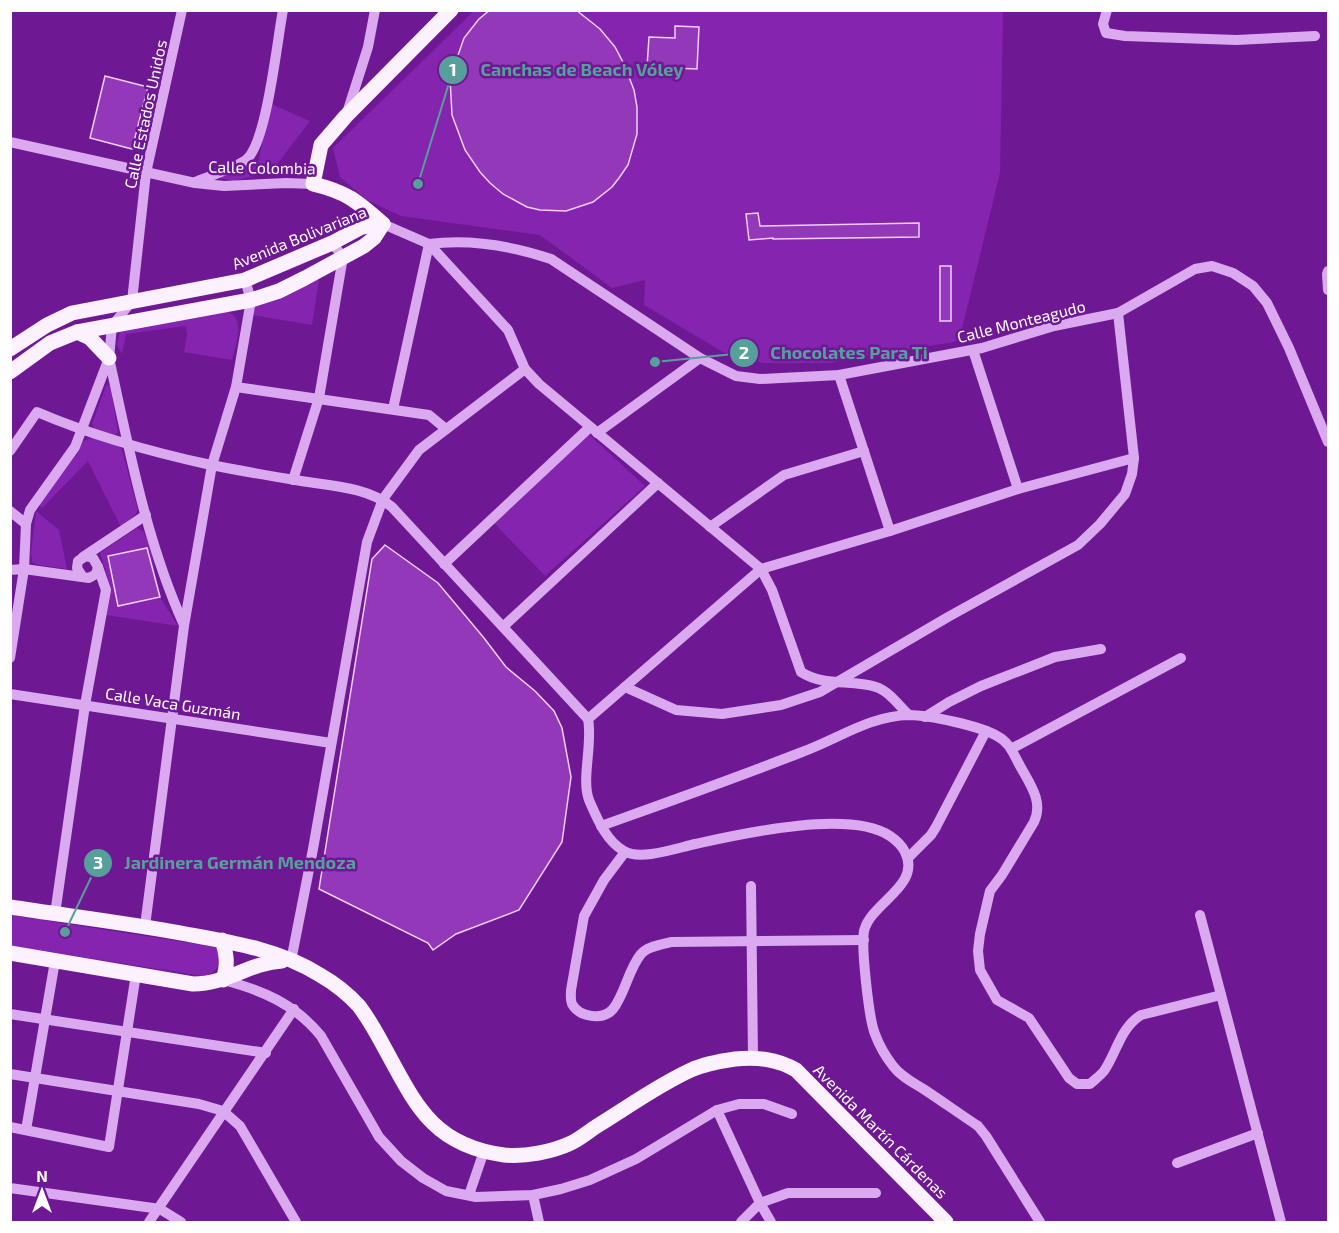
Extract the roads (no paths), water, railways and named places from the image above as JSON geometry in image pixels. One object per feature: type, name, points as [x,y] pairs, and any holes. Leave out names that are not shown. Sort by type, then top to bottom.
[{"type":"main road","points":[[313,184],[321,145],[346,116],[451,10]]},
{"type":"main road","name":"Calle Colombia","points":[[313,184],[336,189],[358,202],[383,224]]},
{"type":"main road","name":"Avenida Bolivariana","points":[[10,349],[47,324],[72,313],[245,280],[332,243],[362,227],[383,224]]},
{"type":"main road","name":"Avenida Bolivariana","points":[[10,372],[50,343],[77,332],[251,300],[279,291],[364,246],[374,238],[383,224]]},
{"type":"main road","points":[[77,332],[90,338],[109,358]]},
{"type":"main road","name":"Avenida Martín Cárdenas","points":[[10,907],[145,926],[222,940],[291,961],[318,973],[338,986],[359,1006],[407,1088],[427,1117],[446,1135],[464,1145],[484,1151],[508,1155],[547,1151],[573,1143],[693,1069],[728,1060],[753,1057],[783,1063],[796,1070],[946,1222]]},
{"type":"main road","points":[[222,940],[227,967],[223,980]]},
{"type":"main road","name":"Avenida Martín Cárdenas","points":[[10,954],[193,984],[209,984],[223,980],[262,963],[291,961]]},
{"type":"street","name":"Calle Estados Unidos","points":[[132,301],[146,173],[182,10]]},
{"type":"street","points":[[195,183],[246,160],[255,148],[263,122],[283,10]]},
{"type":"street","points":[[346,116],[368,46],[375,10]]},
{"type":"street","points":[[1107,10],[1103,24],[1106,33],[1125,36],[1236,40],[1316,36]]},
{"type":"street","name":"Calle Colombia","points":[[10,142],[195,183],[225,186],[313,184]]},
{"type":"street","name":"Calle Colombia","points":[[383,224],[429,244]]},
{"type":"street","name":"Calle Monteagudo","points":[[429,244],[456,241],[527,251],[551,259],[700,358],[736,376],[760,379],[839,375],[973,350],[1054,326],[1118,313],[1195,269],[1212,266],[1233,273],[1253,286],[1267,303],[1329,442]]},
{"type":"street","points":[[293,480],[319,399],[343,257],[332,243]]},
{"type":"street","points":[[429,244],[508,330],[525,369],[539,384],[761,569],[801,672],[819,680],[875,687],[885,691],[909,715]]},
{"type":"street","points":[[393,409],[429,244]]},
{"type":"street","points":[[1329,271],[1327,274],[1329,290]]},
{"type":"street","points":[[145,926],[184,626],[212,465],[236,387],[251,300],[245,280]]},
{"type":"street","points":[[10,658],[24,569],[26,524],[30,510],[75,447],[109,358],[112,326],[132,301]]},
{"type":"street","points":[[625,687],[676,710],[722,714],[781,705],[820,692],[1078,545],[1100,524],[1125,494],[1132,474],[1134,458],[1118,313]]},
{"type":"street","points":[[973,350],[1018,489]]},
{"type":"street","points":[[109,358],[146,515],[167,589],[184,626]]},
{"type":"street","points":[[444,564],[593,430],[700,358]]},
{"type":"street","points":[[291,961],[367,542],[383,499],[419,450],[525,369]]},
{"type":"street","points":[[839,375],[890,531]]},
{"type":"street","points":[[236,387],[429,415],[446,429]]},
{"type":"street","points":[[10,451],[37,412],[82,431],[128,445],[212,465],[358,490],[383,499],[504,626],[588,719],[591,732],[588,797],[601,826],[610,839],[625,852],[639,855],[808,824],[835,823],[868,827],[890,835],[902,846],[908,858],[909,870],[906,879],[872,916],[864,930],[871,1018],[875,1034],[898,1073],[978,1126],[1040,1222]]},
{"type":"street","points":[[710,527],[784,475],[864,451]]},
{"type":"street","points":[[588,719],[761,569],[890,531],[1018,489],[1134,458]]},
{"type":"street","points":[[504,626],[658,483]]},
{"type":"street","points":[[10,511],[26,524]]},
{"type":"street","points":[[61,574],[81,559],[96,559],[146,515]]},
{"type":"street","points":[[81,559],[77,571],[86,577]]},
{"type":"street","points":[[86,577],[96,574],[96,559]]},
{"type":"street","points":[[55,914],[85,705],[106,590],[96,559]]},
{"type":"street","points":[[10,570],[24,569],[102,579]]},
{"type":"street","points":[[925,717],[981,686],[1055,657],[1101,649]]},
{"type":"street","points":[[1011,748],[1181,658]]},
{"type":"street","name":"Calle Vaca Guzmán","points":[[10,694],[331,743]]},
{"type":"street","points":[[601,826],[798,754],[854,728],[879,720],[909,715],[986,731],[998,736],[1011,748],[1038,802],[1038,813],[1002,875],[990,891],[986,905],[978,951],[980,970],[997,1000],[1029,1018],[1069,1078],[1077,1084],[1090,1084],[1103,1072],[1124,1031],[1141,1015],[1221,995]]},
{"type":"street","points":[[908,858],[936,827],[986,731]]},
{"type":"street","points":[[625,852],[604,880],[584,916],[571,990],[571,1001],[576,1009],[597,1018],[606,1016],[614,1008],[640,954],[650,947],[671,942],[864,940]]},
{"type":"street","points":[[751,886],[753,1057]]},
{"type":"street","points":[[1200,915],[1281,1222]]},
{"type":"street","points":[[26,1131],[55,961]]},
{"type":"street","points":[[10,1127],[109,1147],[136,974]]},
{"type":"street","name":"Avenida Martín Cárdenas","points":[[223,980],[250,987],[274,997],[294,1009],[309,1022],[321,1036],[379,1137],[401,1161],[423,1178],[446,1191],[476,1197],[533,1195],[561,1189],[590,1180],[636,1158],[717,1110],[739,1104],[764,1104],[792,1114]]},
{"type":"street","points":[[149,1222],[294,1009]]},
{"type":"street","points":[[10,1014],[266,1053]]},
{"type":"street","points":[[10,1074],[200,1104],[224,1111],[240,1126],[296,1222]]},
{"type":"street","points":[[717,1110],[771,1222]]},
{"type":"street","points":[[1177,1163],[1258,1133]]},
{"type":"street","points":[[469,1195],[484,1151]]},
{"type":"street","points":[[10,1188],[160,1209],[181,1222]]},
{"type":"street","points":[[741,1222],[760,1203],[788,1193],[876,1193]]},
{"type":"street","points":[[533,1195],[539,1222]]},
{"type":"place","name":"Canchas de Beach Vóley","points":[[418,184]]},
{"type":"place","name":"Chocolates Para Ti","points":[[655,362]]},
{"type":"place","name":"Jardinera Germán Mendoza","points":[[65,932]]}]
